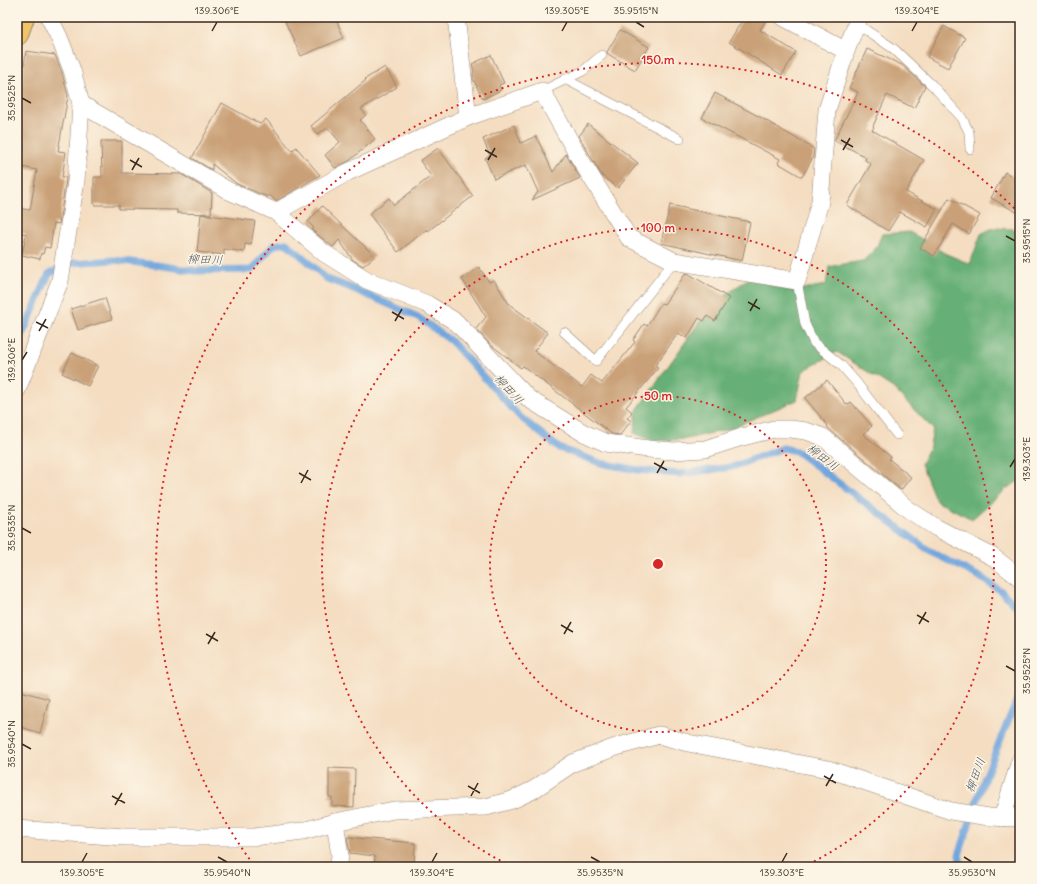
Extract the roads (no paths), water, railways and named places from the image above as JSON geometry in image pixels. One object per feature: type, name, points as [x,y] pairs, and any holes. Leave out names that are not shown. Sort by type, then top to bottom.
[{"type":"main road","points":[[17,34],[23,17]]},
{"type":"street","points":[[17,390],[60,280],[76,181],[81,104],[72,70],[59,37],[48,17]]},
{"type":"street","points":[[456,17],[468,117]]},
{"type":"street","points":[[783,17],[846,52]]},
{"type":"street","points":[[276,212],[348,172],[468,117],[542,91],[580,159],[629,238],[674,261],[797,281],[820,202],[827,110],[858,20]]},
{"type":"street","points":[[81,104],[229,192],[276,212],[324,253],[367,280],[427,304],[456,322],[529,399],[582,432],[606,443],[673,451],[705,449],[774,429],[790,429],[811,433],[823,437],[909,510],[937,528],[993,557],[1020,578]]},
{"type":"street","points":[[17,828],[124,837],[254,837],[303,831],[335,822],[394,810],[486,807],[512,800],[533,790],[573,763],[616,747],[659,735],[688,743],[828,769],[951,812],[1002,818],[1020,818]]},
{"type":"street","points":[[1002,818],[1020,761]]},
{"type":"street","points":[[335,822],[340,856],[338,867]]},
{"type":"lane","points":[[858,20],[894,49],[932,85],[962,118],[969,132],[970,149]]},
{"type":"lane","points":[[542,91],[583,71],[602,55]]},
{"type":"lane","points":[[565,79],[680,139]]},
{"type":"lane","points":[[564,332],[596,361],[674,261]]},
{"type":"lane","points":[[797,281],[805,324],[814,343],[841,365],[897,435]]},
{"type":"waterway","name":"柳田川","points":[[17,347],[49,274],[72,263],[114,260],[195,271],[251,270],[274,245],[286,243],[327,279],[418,317],[451,341],[519,416],[559,448],[600,463],[638,470],[679,474],[732,467],[783,448],[796,451],[931,552],[980,577],[1001,591],[1020,610]]},
{"type":"waterway","name":"柳田川","points":[[962,867],[959,855],[982,785],[1020,692]]}]
